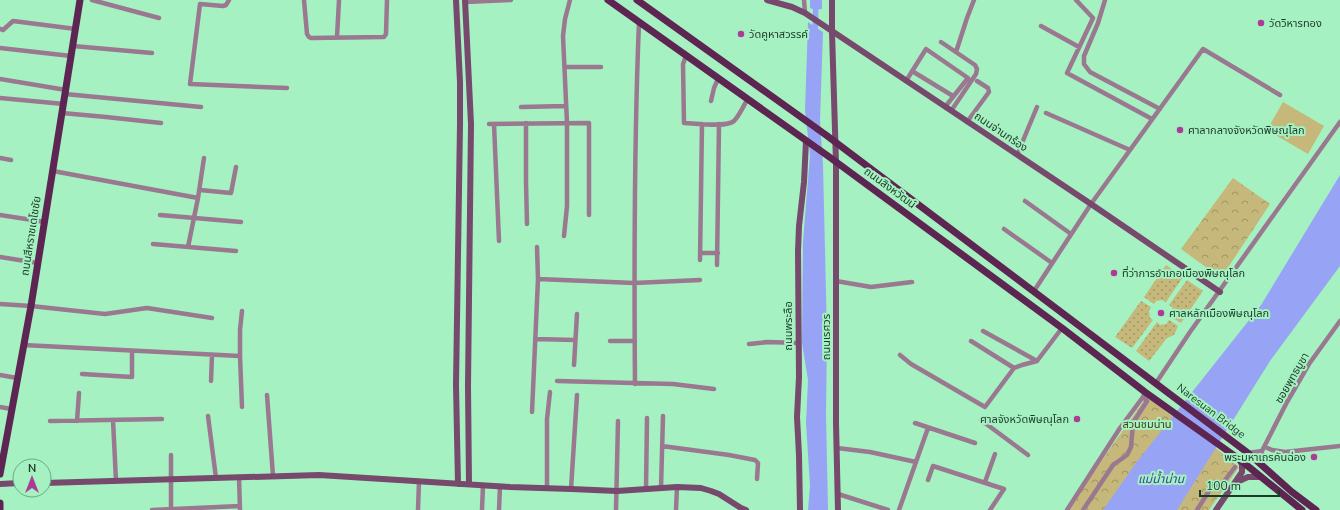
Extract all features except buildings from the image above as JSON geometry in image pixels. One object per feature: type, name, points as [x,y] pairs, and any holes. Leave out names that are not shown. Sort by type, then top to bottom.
[{"type":"main road","name":"ถนนสีหราชเดโชชัย","points":[[0,474],[3,435],[11,409],[31,306],[80,0]]},
{"type":"main road","name":"ถนนสิงหวัฒน์","points":[[608,0],[828,156],[1062,328],[1144,395],[1155,399]]},
{"type":"main road","name":"ถนนสิงหวัฒน์","points":[[637,0],[826,135],[1158,385]]},
{"type":"main road","points":[[1026,302],[1034,291]]},
{"type":"main road","name":"Naresuan Bridge","points":[[1158,385],[1248,453],[1292,492],[1316,510]]},
{"type":"main road","name":"Naresuan Bridge","points":[[1155,399],[1241,462],[1302,510]]},
{"type":"street","points":[[92,0],[159,18]]},
{"type":"street","points":[[229,0],[226,5],[222,6],[200,4],[190,84],[287,88]]},
{"type":"street","points":[[304,0],[308,37],[311,38],[385,36],[387,0]]},
{"type":"street","points":[[337,37],[339,0]]},
{"type":"street","points":[[456,0],[460,82],[456,386],[458,484]]},
{"type":"street","points":[[469,484],[468,378],[471,124],[465,1],[511,0]]},
{"type":"street","points":[[564,236],[567,206],[567,123],[563,36],[565,19],[570,0]]},
{"type":"street","name":"ถนนจ่านกร้อง","points":[[766,0],[792,7],[804,13],[1091,204],[1220,292]]},
{"type":"street","points":[[804,0],[804,13]]},
{"type":"street","name":"ถนนเรศวร","points":[[832,0],[834,141],[836,163],[838,510]]},
{"type":"street","points":[[956,52],[974,0]]},
{"type":"street","points":[[1076,0],[1093,18],[1068,73],[1152,119]]},
{"type":"street","points":[[1105,0],[1098,23],[1084,56],[1084,64],[1086,68],[1090,72],[1160,108]]},
{"type":"street","points":[[0,30],[3,30],[13,21],[76,28]]},
{"type":"street","points":[[635,384],[634,283],[636,113],[639,22]]},
{"type":"street","points":[[1041,26],[1079,47]]},
{"type":"street","points":[[941,42],[975,65],[977,70],[976,74],[948,109]]},
{"type":"street","points":[[73,46],[152,53]]},
{"type":"street","points":[[0,48],[72,56]]},
{"type":"street","points":[[906,81],[926,49],[968,78],[953,96],[948,109]]},
{"type":"street","points":[[1034,291],[1091,204],[1203,49],[1280,95]]},
{"type":"street","points":[[686,56],[683,64],[684,122],[729,124],[734,121],[747,100]]},
{"type":"street","points":[[564,67],[601,67]]},
{"type":"street","points":[[912,71],[953,96]]},
{"type":"street","points":[[711,101],[718,78]]},
{"type":"street","points":[[0,79],[65,92],[201,107]]},
{"type":"street","points":[[967,122],[988,93],[988,88],[977,81]]},
{"type":"street","points":[[0,98],[64,104]]},
{"type":"street","points":[[521,107],[566,106]]},
{"type":"street","points":[[1017,155],[1037,106]]},
{"type":"street","points":[[62,113],[161,123]]},
{"type":"street","points":[[1046,113],[1130,150]]},
{"type":"street","points":[[1158,385],[1190,332],[1340,122]]},
{"type":"street","points":[[526,123],[527,224]]},
{"type":"street","points":[[498,240],[492,124],[589,124],[589,215]]},
{"type":"street","points":[[700,260],[702,124]]},
{"type":"street","points":[[717,265],[719,124]]},
{"type":"street","name":"ถนนพระลือ","points":[[800,510],[797,417],[799,377],[798,245],[806,141]]},
{"type":"street","points":[[0,158],[11,160]]},
{"type":"street","points":[[188,247],[200,190],[204,158]]},
{"type":"street","points":[[200,190],[231,194],[236,167]]},
{"type":"street","points":[[53,171],[198,198]]},
{"type":"street","points":[[1026,201],[1071,234]]},
{"type":"street","points":[[0,215],[45,222]]},
{"type":"street","points":[[160,215],[241,222]]},
{"type":"street","points":[[1004,229],[1052,263]]},
{"type":"street","points":[[153,244],[236,251]]},
{"type":"street","points":[[532,412],[538,279],[537,247]]},
{"type":"street","points":[[700,253],[718,253]]},
{"type":"street","points":[[0,257],[38,263]]},
{"type":"street","points":[[538,279],[634,283],[700,280]]},
{"type":"street","points":[[836,282],[871,287],[912,282]]},
{"type":"street","points":[[0,304],[105,314],[147,308],[212,318]]},
{"type":"street","points":[[242,311],[240,330],[242,407]]},
{"type":"street","points":[[574,365],[577,314]]},
{"type":"street","name":"ซอยพุทธบูชา","points":[[1264,449],[1287,402],[1309,364],[1340,321]]},
{"type":"street","points":[[900,355],[911,364],[985,407],[1014,368],[1036,361],[1062,328]]},
{"type":"street","points":[[983,331],[1036,361]]},
{"type":"street","points":[[535,339],[575,340]]},
{"type":"street","points":[[610,342],[635,341]]},
{"type":"street","points":[[971,341],[1014,368]]},
{"type":"street","points":[[749,344],[768,342],[798,343]]},
{"type":"street","points":[[23,345],[240,356]]},
{"type":"street","points":[[82,374],[132,377],[132,350]]},
{"type":"street","points":[[210,381],[212,355]]},
{"type":"street","points":[[0,375],[17,378]]},
{"type":"street","points":[[557,381],[673,384],[714,389]]},
{"type":"street","points":[[547,488],[547,419],[550,392]]},
{"type":"street","points":[[77,421],[79,393]]},
{"type":"street","points":[[571,490],[577,395]]},
{"type":"street","points":[[1067,510],[1120,428],[1144,395],[1147,401],[1133,423],[1131,447],[1127,455],[1113,465],[1083,510]]},
{"type":"street","points":[[267,396],[273,476]]},
{"type":"street","points":[[0,407],[11,409]]},
{"type":"street","points":[[208,416],[216,478]]},
{"type":"street","points":[[662,488],[663,416]]},
{"type":"street","points":[[646,490],[647,418]]},
{"type":"street","points":[[50,421],[162,419]]},
{"type":"street","points":[[113,420],[116,481]]},
{"type":"street","points":[[616,510],[618,420]]},
{"type":"street","points":[[982,420],[1028,455]]},
{"type":"street","points":[[915,423],[975,443]]},
{"type":"street","points":[[899,510],[928,428]]},
{"type":"street","points":[[662,446],[755,460],[758,463],[757,479]]},
{"type":"street","points":[[1248,453],[1264,449],[1285,452],[1340,446]]},
{"type":"street","points":[[837,448],[870,452],[916,462]]},
{"type":"street","points":[[1261,465],[1264,449]]},
{"type":"street","points":[[985,482],[995,454]]},
{"type":"street","points":[[170,455],[171,510]]},
{"type":"street","points":[[1216,510],[1242,472],[1241,462]]},
{"type":"street","points":[[928,480],[933,466],[1004,489],[990,510]]},
{"type":"street","points":[[1196,510],[1214,483],[1219,488],[1235,467]]},
{"type":"street","points":[[52,483],[319,475],[571,490],[617,491],[676,487],[701,488],[711,491],[720,494],[746,510]]},
{"type":"street","points":[[152,510],[240,508],[239,477]]},
{"type":"street","points":[[1236,482],[1248,477],[1260,477]]},
{"type":"street","points":[[418,510],[419,481]]},
{"type":"street","points":[[0,484],[12,483]]},
{"type":"street","points":[[482,510],[483,485]]},
{"type":"street","points":[[499,510],[500,486]]},
{"type":"street","points":[[676,487],[676,510]]},
{"type":"street","points":[[838,494],[888,510]]},
{"type":"green space","points":[[1283,102],[1324,126],[1308,154],[1267,130]]},
{"type":"green space","points":[[1233,178],[1270,204],[1221,278],[1181,249]]},
{"type":"green space","points":[[1166,265],[1183,277],[1166,302],[1162,300],[1156,301],[1154,304],[1144,297]]},
{"type":"green space","points":[[1187,280],[1203,291],[1181,323],[1171,317],[1174,313],[1172,307],[1169,305]]},
{"type":"green space","points":[[1141,301],[1151,307],[1149,311],[1150,318],[1153,320],[1132,348],[1115,337]]},
{"type":"green space","points":[[1169,320],[1178,326],[1174,335],[1167,338],[1149,361],[1136,351],[1157,322],[1160,325],[1166,324]]},
{"type":"green space","name":"สวนชมน่าน","points":[[1147,396],[1173,417],[1105,510],[1067,510]]},
{"type":"green space","points":[[1212,445],[1239,467],[1209,510],[1171,510]]},
{"type":"water","points":[[810,0],[822,0],[822,9],[815,10],[810,8]]},
{"type":"water","points":[[808,22],[823,32],[820,120],[823,165],[827,336],[826,415],[828,510],[808,510],[810,486],[806,423],[808,380],[802,343],[803,242],[810,155],[805,110]]},
{"type":"water","name":"แม่น้ำน่าน","points":[[1340,175],[1340,266],[1270,361],[1177,510],[1103,510],[1136,463],[1261,305]]},
{"type":"waterway","points":[[815,34],[816,0]]},
{"type":"place","name":"วัดวิหารทอง","points":[[1261,23]]},
{"type":"place","name":"วัดคูหาสวรรค์","points":[[741,34]]},
{"type":"place","name":"ศาลากลางจังหวัดพิษณุโลก","points":[[1180,130]]},
{"type":"place","name":"ที่ว่าการอำเภอเมืองพิษณุโลก","points":[[1114,273]]},
{"type":"place","name":"ศาลหลักเมืองพิษณุโลก","points":[[1161,313]]},
{"type":"place","name":"ศาลจังหวัดพิษณุโลก","points":[[1077,419]]},
{"type":"place","name":"พระมหาเถรคันฉ่อง","points":[[1314,457]]}]
